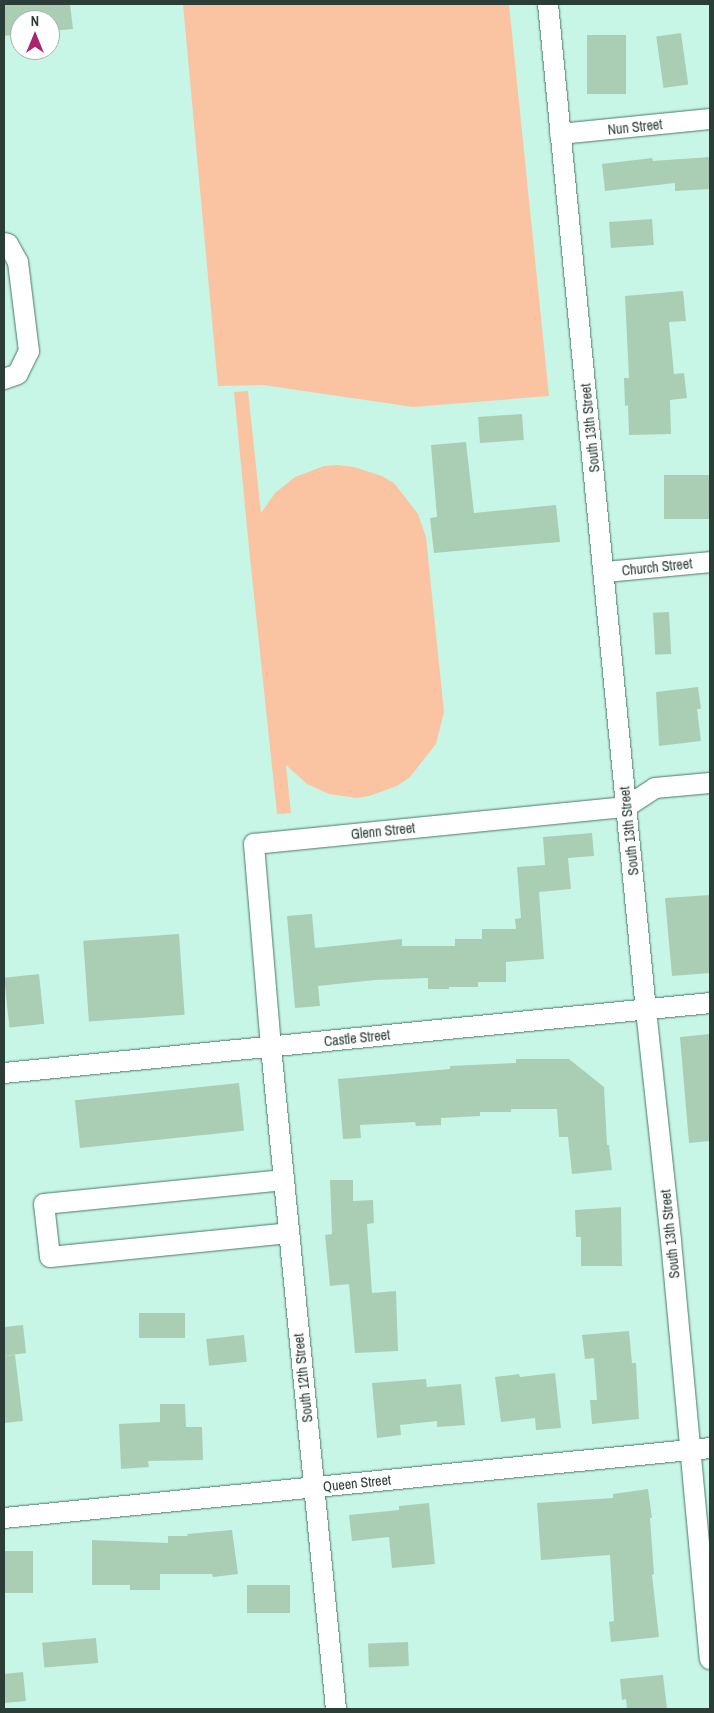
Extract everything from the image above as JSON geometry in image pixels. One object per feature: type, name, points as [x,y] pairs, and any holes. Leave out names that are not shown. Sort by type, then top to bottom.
[{"type":"street","name":"South 13th Street","points":[[548,4],[605,572],[646,1010],[671,1241],[690,1450],[707,1594],[710,1659]]},
{"type":"street","name":"Nun Street","points":[[560,134],[710,119]]},
{"type":"street","points":[[4,243],[8,244],[18,262],[29,351],[18,374],[4,379]]},
{"type":"street","name":"Church Street","points":[[605,572],[710,562]]},
{"type":"street","name":"Glenn Street","points":[[271,1047],[254,844],[626,807],[655,788],[710,783]]},
{"type":"street","name":"Castle Street","points":[[4,1073],[710,1003]]},
{"type":"street","name":"South 12th Street","points":[[271,1047],[336,1709]]},
{"type":"street","points":[[284,1180],[44,1204],[50,1257],[289,1233]]},
{"type":"street","name":"Queen Street","points":[[4,1518],[710,1448]]},
{"type":"shaded area","points":[[183,4],[509,4],[549,396],[413,407],[263,385],[218,386]]},
{"type":"shaded area","points":[[248,391],[261,513],[275,493],[295,477],[324,466],[337,465],[354,467],[382,476],[394,483],[418,514],[426,537],[444,712],[436,744],[410,777],[397,786],[369,796],[357,798],[329,794],[307,784],[286,765],[291,813],[277,814],[249,548],[234,392]]},
{"type":"building","points":[[4,4],[70,4],[73,29],[60,30],[60,10],[10,10],[10,35],[4,36]]},
{"type":"building","points":[[681,33],[688,84],[663,88],[656,36]]},
{"type":"building","points":[[587,35],[626,35],[626,94],[587,94]]},
{"type":"building","points":[[710,157],[710,189],[675,191],[675,183],[605,191],[602,164],[652,158],[653,161]]},
{"type":"building","points":[[652,219],[654,245],[611,248],[609,222]]},
{"type":"building","points":[[683,291],[686,321],[669,322],[674,374],[684,373],[687,398],[670,400],[671,434],[629,435],[628,405],[625,406],[624,378],[629,378],[625,296]]},
{"type":"building","points":[[522,414],[524,440],[480,443],[478,417]]},
{"type":"building","points":[[466,442],[474,513],[556,505],[560,542],[434,553],[430,518],[437,517],[431,445]]},
{"type":"building","points":[[664,475],[710,475],[710,519],[664,519]]},
{"type":"building","points":[[669,612],[671,654],[655,655],[653,613]]},
{"type":"building","points":[[698,687],[701,709],[697,709],[701,741],[659,746],[656,692]]},
{"type":"building","points":[[592,833],[594,856],[568,858],[571,889],[539,892],[544,959],[506,962],[506,982],[478,982],[478,987],[449,987],[449,989],[428,989],[428,978],[375,980],[318,986],[320,1006],[295,1008],[287,916],[312,914],[315,948],[402,939],[402,946],[455,946],[455,939],[482,939],[482,929],[516,929],[515,919],[521,918],[517,867],[545,865],[543,837]]},
{"type":"building","points":[[710,895],[710,973],[672,976],[665,898]]},
{"type":"building","points":[[179,934],[185,1015],[89,1021],[83,941]]},
{"type":"building","points":[[39,974],[44,1024],[9,1027],[4,978]]},
{"type":"building","points":[[710,1034],[710,1141],[689,1143],[680,1037]]},
{"type":"building","points":[[516,1059],[569,1059],[604,1087],[607,1145],[609,1145],[612,1170],[572,1174],[568,1137],[559,1137],[557,1109],[511,1109],[511,1112],[480,1112],[480,1116],[441,1118],[441,1125],[416,1126],[415,1122],[360,1125],[361,1138],[343,1139],[338,1079],[450,1069],[450,1066],[516,1063]]},
{"type":"building","points":[[239,1083],[244,1131],[80,1148],[75,1100]]},
{"type":"building","points":[[330,1180],[353,1180],[353,1201],[373,1200],[374,1223],[367,1224],[372,1293],[396,1291],[398,1351],[355,1353],[349,1284],[330,1286],[325,1235],[332,1234]]},
{"type":"building","points":[[621,1207],[622,1266],[581,1266],[581,1237],[576,1237],[575,1210]]},
{"type":"building","points":[[139,1313],[185,1313],[185,1338],[139,1338]]},
{"type":"building","points":[[23,1325],[26,1353],[4,1356],[4,1327]]},
{"type":"building","points":[[629,1331],[632,1363],[636,1363],[639,1419],[592,1424],[590,1400],[597,1400],[594,1358],[585,1359],[582,1335]]},
{"type":"building","points":[[244,1335],[247,1362],[209,1366],[206,1339]]},
{"type":"building","points":[[15,1355],[23,1421],[4,1423],[4,1356]]},
{"type":"building","points":[[555,1373],[561,1428],[536,1430],[535,1418],[501,1422],[495,1377],[519,1374],[520,1377]]},
{"type":"building","points":[[426,1379],[427,1387],[461,1384],[465,1425],[437,1427],[437,1421],[400,1425],[401,1435],[377,1438],[372,1383]]},
{"type":"building","points":[[160,1404],[185,1404],[186,1427],[202,1427],[203,1460],[148,1461],[149,1467],[121,1469],[119,1424],[160,1422]]},
{"type":"building","points":[[648,1489],[652,1518],[650,1518],[654,1574],[652,1575],[659,1637],[611,1642],[609,1622],[614,1621],[610,1555],[541,1560],[537,1503],[613,1498],[613,1494]]},
{"type":"building","points":[[429,1503],[435,1564],[392,1568],[389,1537],[352,1541],[349,1515],[399,1510],[399,1506]]},
{"type":"building","points":[[232,1530],[238,1574],[213,1577],[212,1574],[160,1574],[160,1590],[130,1590],[130,1585],[92,1585],[92,1540],[168,1543],[168,1536],[188,1536],[187,1534]]},
{"type":"building","points":[[4,1551],[33,1551],[33,1593],[4,1593]]},
{"type":"building","points":[[247,1585],[290,1585],[290,1613],[247,1613]]},
{"type":"building","points":[[96,1638],[98,1663],[44,1668],[42,1643]]},
{"type":"building","points":[[408,1642],[409,1666],[369,1667],[368,1643]]},
{"type":"building","points":[[23,1672],[26,1701],[4,1703],[4,1674]]},
{"type":"building","points":[[663,1675],[667,1709],[627,1709],[626,1699],[622,1700],[620,1679]]}]
